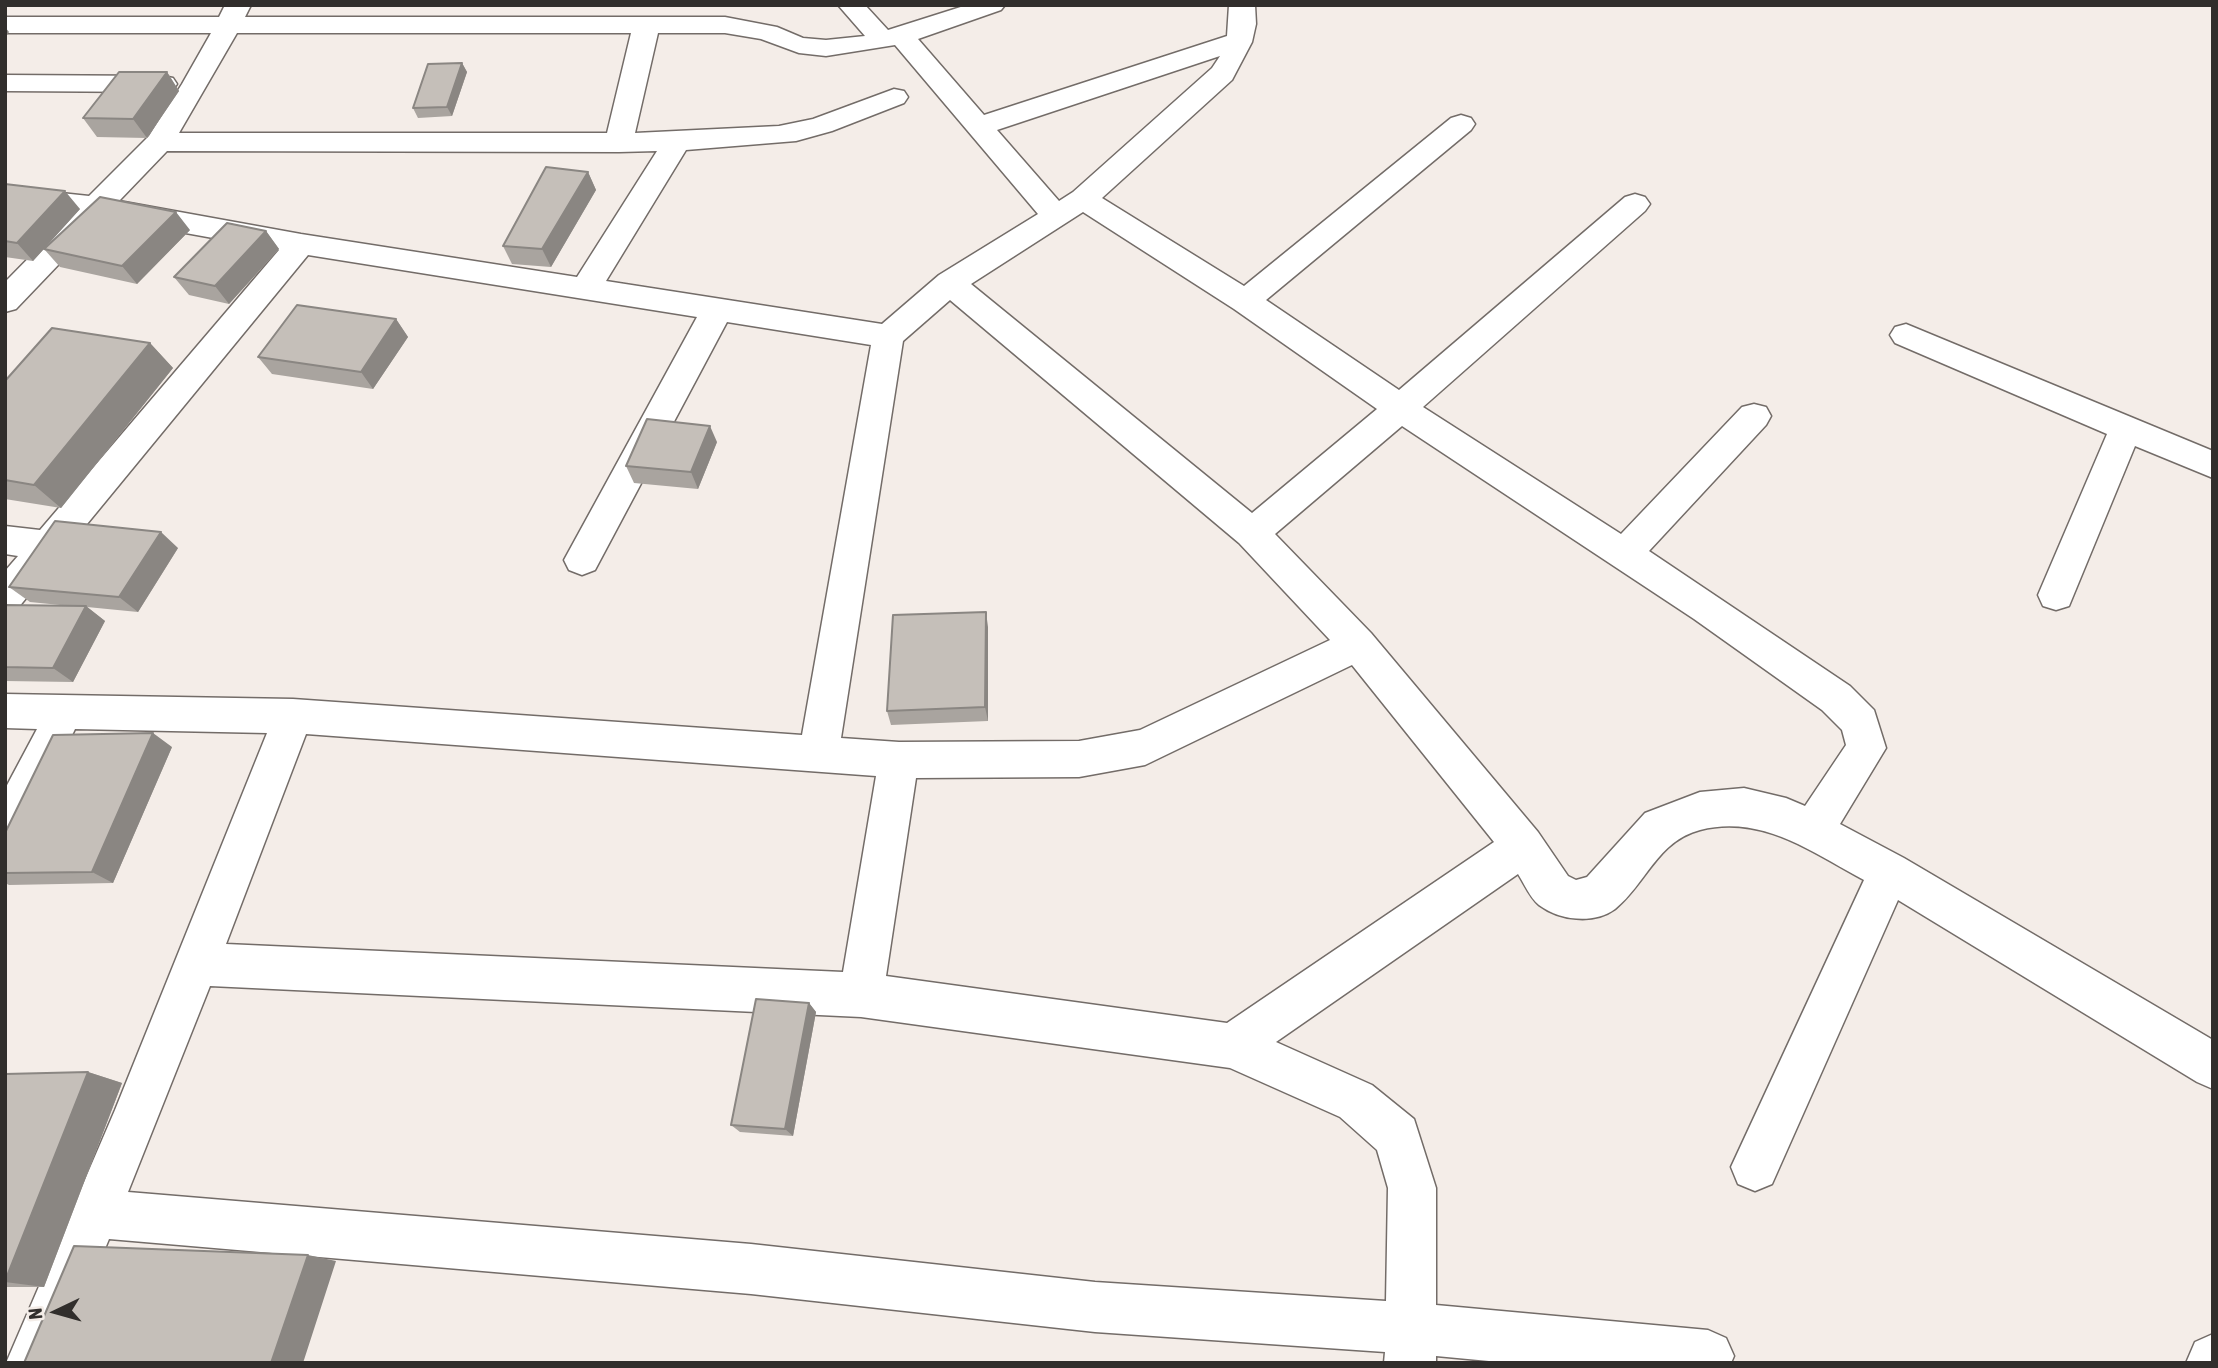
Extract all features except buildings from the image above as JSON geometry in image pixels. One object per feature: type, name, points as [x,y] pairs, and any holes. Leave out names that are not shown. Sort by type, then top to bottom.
[{"type":"street","points":[[851,5],[891,37],[979,126],[1056,216]]},
{"type":"street","points":[[5,25],[233,15],[646,26],[725,25],[771,33],[799,46],[834,49],[891,37],[992,5]]},
{"type":"street","points":[[818,755],[888,336],[950,283],[1083,198],[1222,75],[1236,54],[1244,18],[1242,5]]},
{"type":"street","points":[[5,301],[159,142],[196,84],[233,15]]},
{"type":"street","points":[[620,143],[646,26]]},
{"type":"street","points":[[979,126],[1239,41]]},
{"type":"street","points":[[5,83],[196,84]]},
{"type":"street","points":[[159,142],[620,143],[765,137],[813,128],[894,97]]},
{"type":"street","points":[[1245,301],[1461,124]]},
{"type":"street","points":[[585,289],[677,142]]},
{"type":"street","points":[[5,197],[97,207],[301,244],[888,336]]},
{"type":"street","points":[[1083,198],[1245,301],[1400,408],[1624,554],[1836,698],[1860,722],[1866,748],[1812,832]]},
{"type":"street","points":[[1252,533],[1635,204]]},
{"type":"street","points":[[5,597],[301,244]]},
{"type":"street","points":[[950,283],[1252,533],[1358,644],[1523,846],[1553,890],[1575,900],[1599,895],[1660,826],[1700,811],[1744,807],[1786,817],[1889,872],[2213,1066]]},
{"type":"street","points":[[582,560],[717,310]]},
{"type":"street","points":[[1906,335],[2213,465]]},
{"type":"street","points":[[1624,554],[1754,416]]},
{"type":"street","points":[[2056,595],[2126,428]]},
{"type":"street","points":[[5,540],[49,545]]},
{"type":"street","points":[[5,710],[293,716],[899,760],[1079,759],[1145,747],[1358,644]]},
{"type":"street","points":[[5,830],[67,710]]},
{"type":"street","points":[[32,1363],[97,1214],[198,964],[293,716]]},
{"type":"street","points":[[861,995],[899,760]]},
{"type":"street","points":[[1232,1046],[1523,846]]},
{"type":"street","points":[[1755,1167],[1889,872]]},
{"type":"street","points":[[198,964],[861,995],[1232,1046],[1356,1101],[1397,1136],[1412,1188],[1410,1345]]},
{"type":"street","points":[[97,1214],[751,1269],[1410,1345],[1708,1356]]}]
